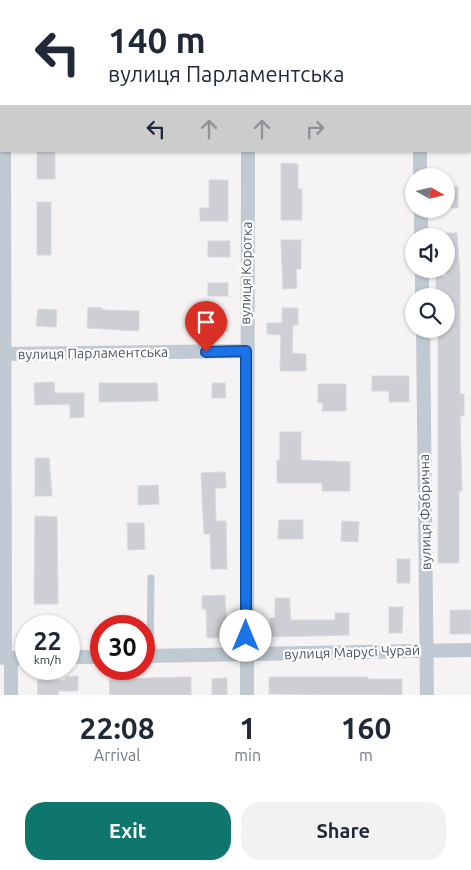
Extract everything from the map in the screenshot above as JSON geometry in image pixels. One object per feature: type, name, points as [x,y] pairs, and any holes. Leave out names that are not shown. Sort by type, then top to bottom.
[{"type":"street","points":[[4,152],[3,566],[5,658],[11,695]]},
{"type":"street","name":"вулиця Коротка","points":[[247,695],[246,351],[248,152]]},
{"type":"street","points":[[420,152],[420,168]]},
{"type":"street","name":"вулиця Фабрична","points":[[423,338],[427,695]]},
{"type":"street","name":"вулиця Парламентська","points":[[3,354],[246,351]]},
{"type":"street","name":"вулиця Марусі Чурай","points":[[155,656],[471,650]]},
{"type":"lane","points":[[149,615],[151,578]]},
{"type":"building","points":[[37,152],[55,152],[55,179],[37,179]]},
{"type":"building","points":[[281,163],[298,164],[298,189],[302,189],[302,220],[281,220]]},
{"type":"building","points":[[209,180],[228,180],[228,221],[200,221],[200,208],[209,208]]},
{"type":"building","points":[[455,187],[458,187],[458,208],[455,208]]},
{"type":"building","points":[[37,202],[51,202],[51,255],[37,255]]},
{"type":"building","points":[[455,233],[457,233],[460,276],[460,394],[464,394],[464,416],[460,416],[462,491],[459,491],[459,563],[438,563],[438,338],[455,338],[455,288],[436,288],[436,278],[455,278]]},
{"type":"building","points":[[281,240],[301,240],[301,269],[296,269],[297,288],[283,289]]},
{"type":"building","points":[[208,241],[230,241],[230,257],[208,257]]},
{"type":"building","points":[[208,283],[228,283],[228,296],[208,296]]},
{"type":"building","points":[[88,307],[102,308],[102,310],[139,311],[139,331],[87,328]]},
{"type":"building","points":[[282,308],[298,308],[298,325],[293,325],[292,353],[306,354],[306,371],[280,371],[281,335],[267,334],[267,323],[282,323]]},
{"type":"building","points":[[38,309],[57,310],[56,327],[36,326]]},
{"type":"building","points":[[228,319],[228,331],[210,332],[210,320]]},
{"type":"building","points":[[372,376],[409,376],[409,402],[389,402],[389,391],[372,391]]},
{"type":"building","points":[[54,382],[55,393],[84,393],[84,417],[70,418],[70,404],[35,405],[34,383]]},
{"type":"building","points":[[99,383],[157,383],[158,401],[99,402]]},
{"type":"building","points":[[212,383],[225,383],[226,398],[212,398]]},
{"type":"building","points":[[318,384],[346,384],[346,411],[322,411],[323,403],[318,403]]},
{"type":"building","points":[[280,432],[301,432],[301,460],[350,462],[350,491],[322,491],[322,483],[277,483],[277,460],[280,460]]},
{"type":"building","points":[[35,458],[49,458],[52,496],[35,496]]},
{"type":"building","points":[[225,472],[226,488],[215,488],[216,521],[226,521],[227,569],[211,569],[210,534],[204,534],[201,473]]},
{"type":"building","points":[[158,485],[159,504],[138,505],[138,486]]},
{"type":"building","points":[[35,516],[57,517],[58,604],[34,604]]},
{"type":"building","points":[[279,520],[303,520],[303,539],[278,539]]},
{"type":"building","points":[[342,521],[359,522],[358,542],[341,541]]},
{"type":"building","points":[[127,523],[144,523],[145,549],[128,550]]},
{"type":"building","points":[[397,559],[410,559],[410,583],[397,583]]},
{"type":"building","points":[[225,595],[227,637],[207,638],[206,609],[202,609],[202,596]]},
{"type":"building","points":[[275,598],[289,598],[291,620],[335,620],[335,613],[349,613],[349,635],[270,637],[270,618],[275,618]]},
{"type":"building","points":[[389,607],[403,607],[402,633],[389,633]]},
{"type":"building","points":[[450,610],[471,610],[471,634],[450,634]]},
{"type":"building","points":[[191,677],[191,695],[110,695],[109,680],[155,680],[155,678]]},
{"type":"building","points":[[269,677],[402,679],[402,695],[269,694]]},
{"type":"building","points":[[227,678],[227,695],[212,695],[212,679]]},
{"type":"building","points":[[37,680],[78,680],[78,691],[58,691],[58,695],[38,695]]},
{"type":"route","points":[[206,352],[246,351],[246,636]]}]
